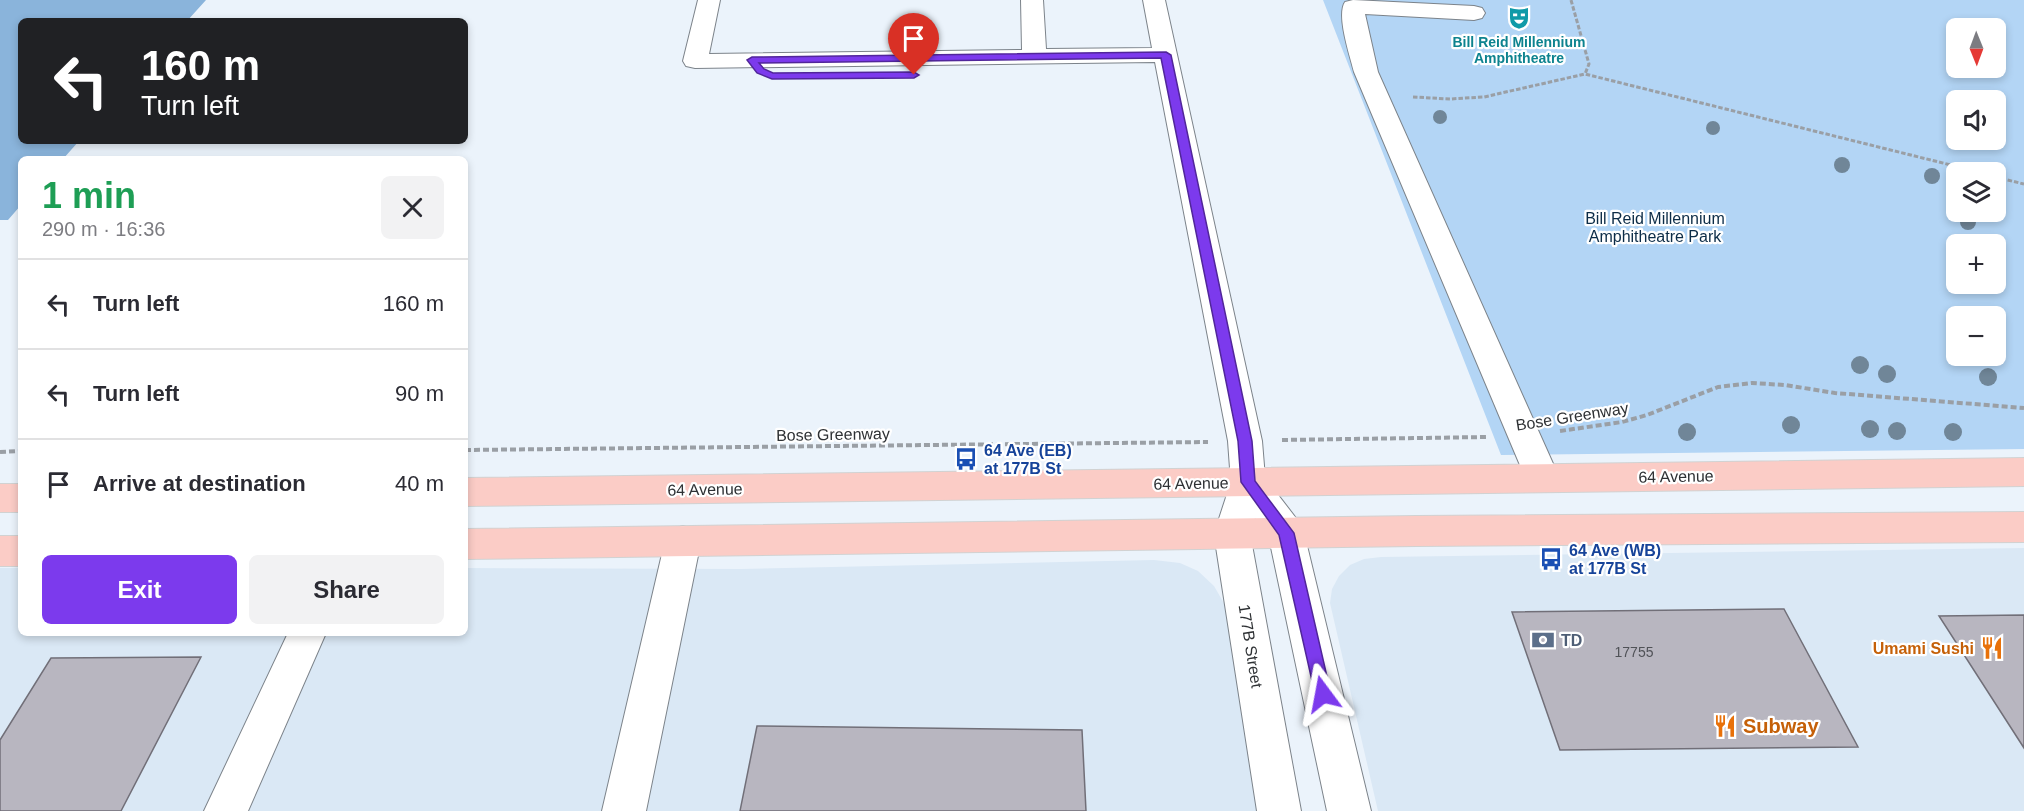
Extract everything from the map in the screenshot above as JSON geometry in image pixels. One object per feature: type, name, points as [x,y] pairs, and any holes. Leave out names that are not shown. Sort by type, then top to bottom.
[{"type":"main road","name":"64 Avenue","points":[[468,492],[2024,472]]},
{"type":"main road","points":[[0,498],[18,498]]},
{"type":"main road","points":[[468,544],[1286,533],[2024,527]]},
{"type":"main road","points":[[0,551],[18,551]]},
{"type":"street","points":[[709,0],[695,61],[752,60],[760,71],[772,76],[914,75],[955,57],[1166,55]]},
{"type":"street","points":[[1032,0],[1034,56]]},
{"type":"street","name":"177B Street","points":[[1154,0],[1245,441],[1248,482],[1232,534],[1279,811]]},
{"type":"street","points":[[1474,13],[1352,4],[1359,50],[1376,95],[1542,477]]},
{"type":"street","points":[[1248,482],[1286,533],[1349,811]]},
{"type":"street","points":[[624,811],[683,541]]},
{"type":"street","points":[[226,811],[307,636]]},
{"type":"path","points":[[1571,0],[1589,64],[1585,74]]},
{"type":"path","points":[[1376,95],[1468,99],[1585,74],[1946,164]]},
{"type":"path","points":[[2006,180],[2024,184]]},
{"type":"path","name":"Bose Greenway","points":[[1296,440],[1525,437],[1622,422],[1647,415],[1718,387],[1752,383],[1835,393],[2024,408]]},
{"type":"path","name":"Bose Greenway","points":[[468,450],[1202,442]]},
{"type":"path","points":[[0,452],[18,451]]},
{"type":"shaded area","points":[[0,0],[206,0],[190,18],[18,18],[18,144],[76,144],[66,156],[18,156],[18,208],[8,220],[0,220]]},
{"type":"shaded area","points":[[2024,548],[2024,811],[1378,811],[1330,603],[1332,589],[1339,576],[1350,565],[1364,559]]},
{"type":"shaded area","points":[[1154,560],[1180,563],[1198,571],[1214,586],[1225,605],[1259,811],[0,811],[0,568],[18,568],[18,636],[468,636],[468,568],[741,569]]},
{"type":"green space","name":"Bill Reid Millennium Amphitheatre Park","points":[[1323,0],[2024,0],[2024,449],[1501,455]]},
{"type":"building","points":[[1784,609],[1858,747],[1560,750],[1512,612]]},
{"type":"building","points":[[2024,615],[2024,748],[1939,616]]},
{"type":"building","points":[[201,657],[121,811],[0,811],[0,740],[51,658]]},
{"type":"building","points":[[757,726],[1082,730],[1086,811],[740,811]]},
{"type":"place","name":"Bill Reid Millennium Amphitheatre","points":[[1519,18]]},
{"type":"place","name":"64 Ave (EB) at 177B St","points":[[966,459]]},
{"type":"place","name":"64 Ave (WB) at 177B St","points":[[1551,559]]},
{"type":"place","name":"TD","points":[[1543,640]]},
{"type":"place","name":"Umami Sushi","points":[[1992,648]]},
{"type":"place","name":"Subway","points":[[1725,726]]},
{"type":"route","points":[[914,75],[772,76],[760,71],[752,60],[1166,55],[1245,441],[1248,482],[1286,533],[1323,694]]}]
